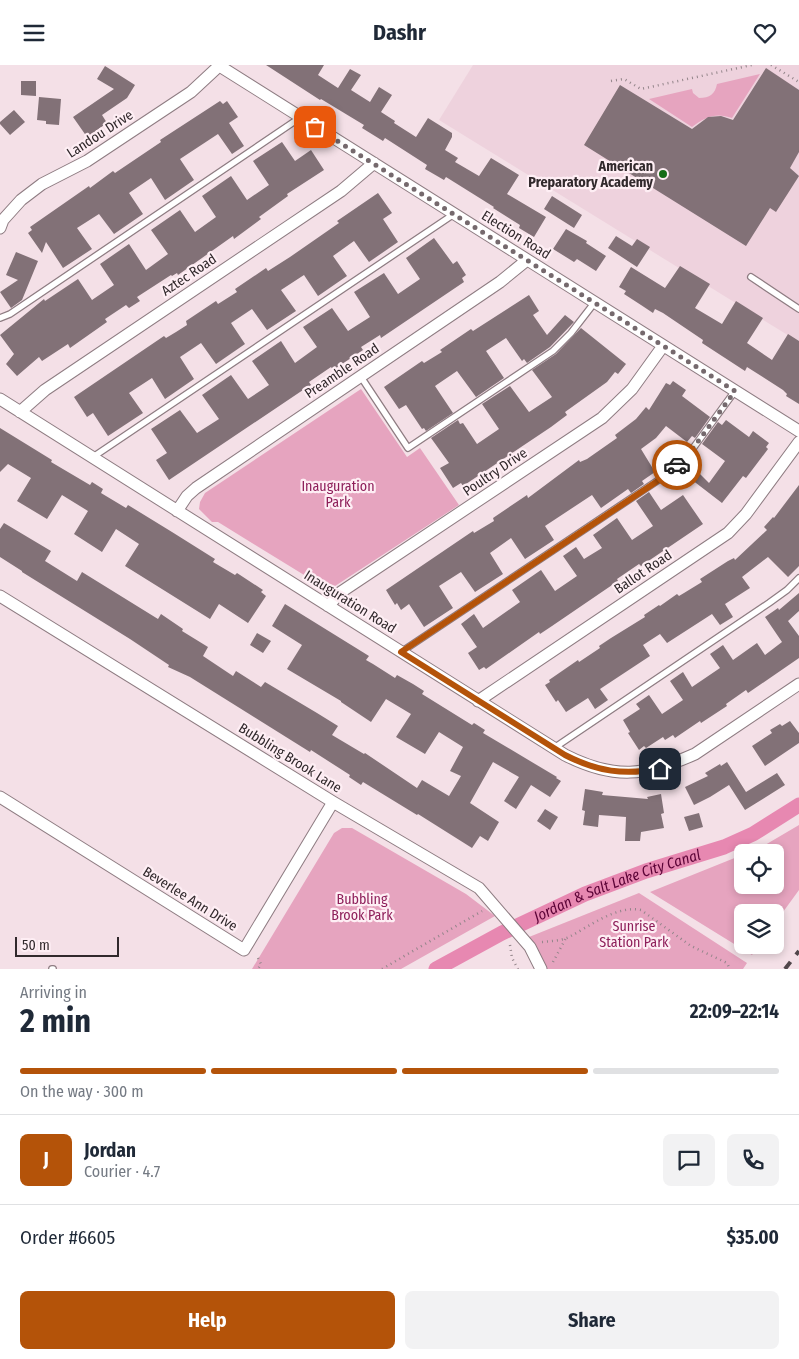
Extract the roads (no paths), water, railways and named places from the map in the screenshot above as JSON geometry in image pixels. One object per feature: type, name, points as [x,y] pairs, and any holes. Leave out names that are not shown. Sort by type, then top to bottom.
[{"type":"street","name":"Election Road","points":[[218,65],[799,431]]},
{"type":"street","name":"Landou Drive","points":[[0,228],[20,200],[42,184],[86,161],[175,103],[191,92],[218,65]]},
{"type":"street","name":"Aztec Road","points":[[20,412],[45,390],[341,191],[374,163]]},
{"type":"street","name":"Preamble Road","points":[[177,511],[187,495],[196,487],[500,282],[527,260]]},
{"type":"street","name":"Poultry Drive","points":[[328,606],[341,592],[602,418],[623,400],[663,346]]},
{"type":"street","name":"Inauguration Road","points":[[0,399],[478,701],[582,764],[601,770],[631,773],[660,769],[696,754],[799,684]]},
{"type":"street","name":"Ballot Road","points":[[478,701],[728,533],[746,515],[799,442]]},
{"type":"street","name":"Bubbling Brook Lane","points":[[0,596],[333,802],[479,888],[530,947],[541,969]]},
{"type":"street","name":"Beverlee Ann Drive","points":[[0,797],[244,950],[333,802]]},
{"type":"lane","points":[[0,318],[10,314],[301,117]]},
{"type":"lane","points":[[93,458],[454,214]]},
{"type":"lane","points":[[750,277],[799,309]]},
{"type":"lane","points":[[361,377],[408,448],[553,351],[571,333],[594,302]]},
{"type":"lane","points":[[401,652],[669,473],[691,451],[735,391]]},
{"type":"lane","points":[[554,748],[769,603],[787,590],[799,578]]},
{"type":"waterway","name":"Jordan & Salt Lake City Canal","points":[[436,969],[502,933],[585,894],[646,871],[724,847],[753,834],[799,805]]},
{"type":"railway","points":[[785,969],[799,951]]},
{"type":"place","name":"American Preparatory Academy","points":[[663,174]]},
{"type":"park label","name":"Inauguration Park","points":[[338,494]]},
{"type":"park label","name":"Bubbling Brook Park","points":[[362,908]]},
{"type":"park label","name":"Sunrise Station Park","points":[[634,934]]}]
